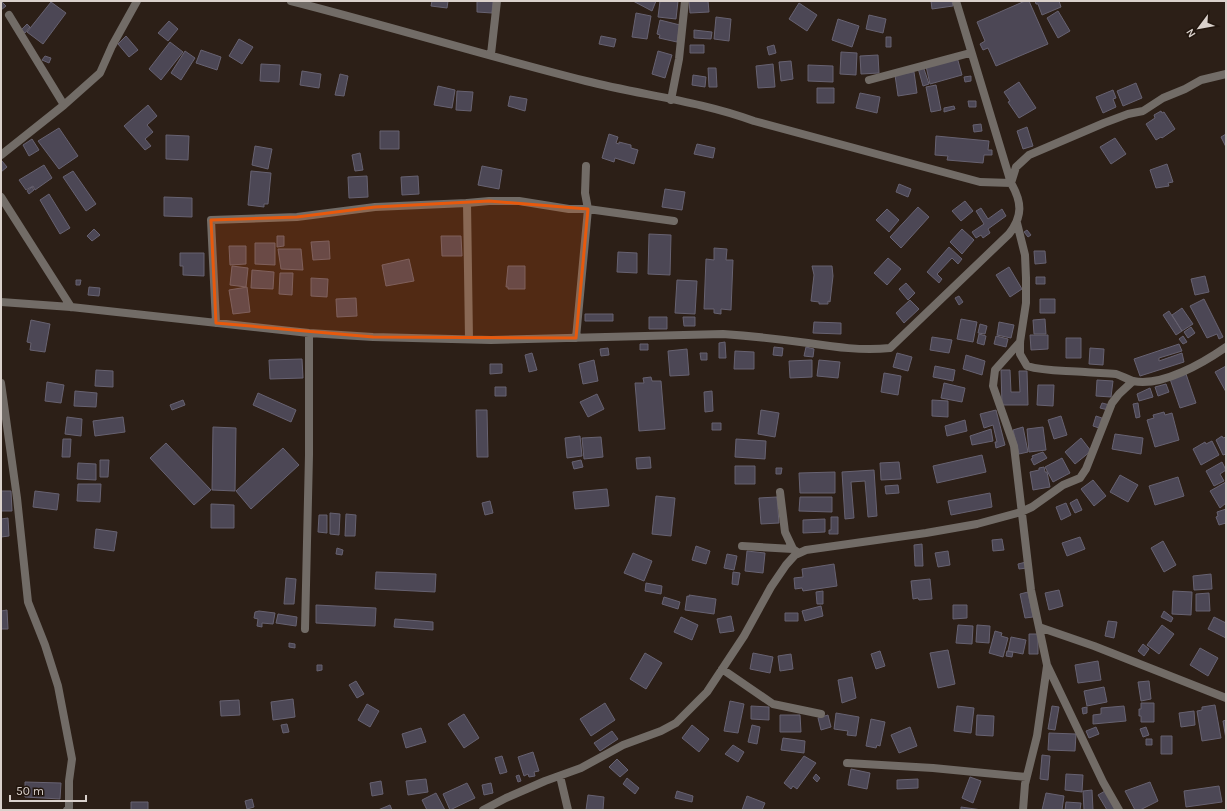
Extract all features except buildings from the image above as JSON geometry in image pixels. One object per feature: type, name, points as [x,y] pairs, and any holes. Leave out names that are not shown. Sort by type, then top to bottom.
[{"type":"street","points":[[1,154],[64,105],[100,73],[112,46],[137,1]]},
{"type":"street","points":[[290,1],[587,81],[726,112],[754,121],[980,182],[1011,183]]},
{"type":"street","points":[[491,54],[497,1]]},
{"type":"street","points":[[671,100],[679,59],[685,1]]},
{"type":"street","points":[[956,1],[970,53],[1011,183],[1019,198],[1017,223],[1025,255],[1026,278],[1026,303],[1020,342],[1020,354],[1027,366],[1039,370],[1070,370],[1117,375],[1133,381],[1148,382],[1164,379],[1211,358],[1226,347]]},
{"type":"street","points":[[9,15],[64,105]]},
{"type":"street","points":[[869,80],[970,53]]},
{"type":"street","points":[[1011,183],[1016,168],[1029,155],[1104,123],[1128,114],[1143,111],[1163,98],[1185,89],[1201,80],[1226,74]]},
{"type":"street","points":[[576,338],[588,209],[585,193],[586,166]]},
{"type":"street","points":[[1,197],[71,308]]},
{"type":"street","points":[[216,323],[211,220],[296,217],[375,207],[489,201],[519,201],[569,209],[588,209],[674,221]]},
{"type":"street","points":[[467,203],[469,339]]},
{"type":"street","points":[[1,302],[309,333],[373,337],[469,339],[723,334],[756,336],[872,350],[890,348],[999,243],[1017,223]]},
{"type":"street","points":[[305,629],[309,455],[309,333]]},
{"type":"street","points":[[1020,342],[995,370],[993,386],[1014,446],[1030,590],[1047,665],[1103,782],[1119,810]]},
{"type":"street","points":[[742,546],[796,551],[806,550],[934,532],[1021,512],[1032,507],[1063,485],[1080,478],[1086,468],[1112,403],[1133,381]]},
{"type":"street","points":[[1,383],[17,498],[28,602],[45,645],[58,686],[72,759],[69,780],[70,809]]},
{"type":"street","points":[[780,492],[785,532],[796,551]]},
{"type":"street","points":[[483,810],[525,789],[581,768],[623,746],[661,731],[676,723],[700,702],[744,636],[771,587],[796,551]]},
{"type":"street","points":[[1039,627],[1094,646],[1226,698]]},
{"type":"street","points":[[1023,810],[1026,777],[1038,729],[1047,665]]},
{"type":"street","points":[[722,669],[773,704],[821,714]]},
{"type":"street","points":[[847,763],[933,768],[1026,777]]},
{"type":"street","points":[[560,776],[568,810]]},
{"type":"highlighted area","points":[[489,201],[588,209],[576,338],[373,337],[216,323],[211,220],[297,217],[375,207]]}]
